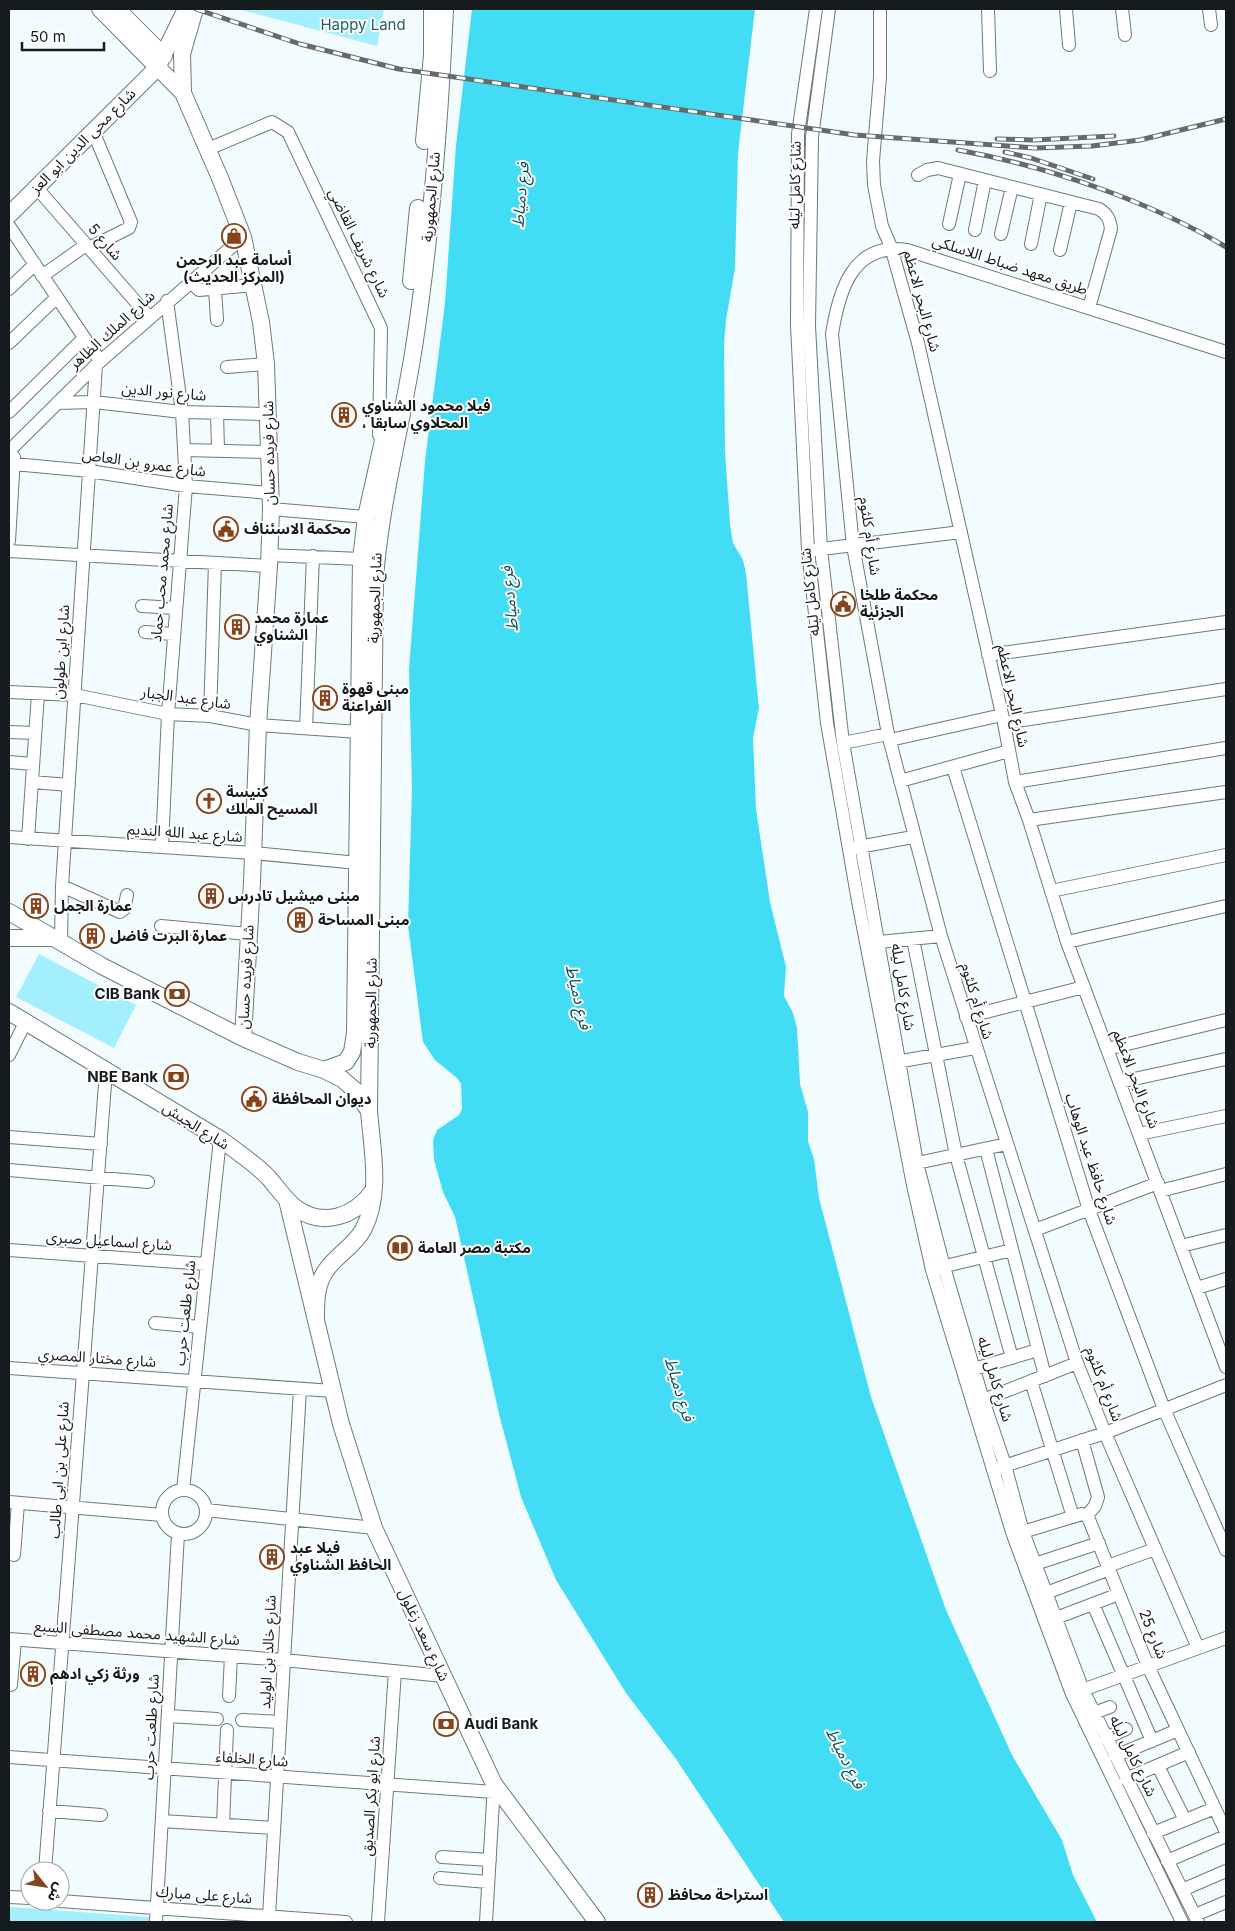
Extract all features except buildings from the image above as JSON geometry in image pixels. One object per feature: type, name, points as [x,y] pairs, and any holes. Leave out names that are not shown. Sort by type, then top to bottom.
[{"type":"main road","points":[[100,9],[160,62]]},
{"type":"main road","points":[[117,9],[160,62],[182,93]]},
{"type":"main road","points":[[160,62],[186,9]]},
{"type":"main road","points":[[182,93],[182,54],[195,9]]},
{"type":"main road","name":"شارع الجمهورية","points":[[324,1070],[346,1062],[352,1052],[355,1033],[361,559],[366,517],[395,388],[410,298],[432,55],[432,9]]},
{"type":"main road","name":"شارع الجمهورية","points":[[373,1191],[374,1160],[369,1112],[375,578],[382,509],[421,299],[442,66],[445,9]]},
{"type":"main road","name":"شارع محى الدين ابو العز","points":[[9,215],[160,62]]},
{"type":"main road","name":"شارع فريده حسان","points":[[182,93],[208,149],[243,237],[254,285],[266,364],[270,501],[268,561],[242,1038]]},
{"type":"main road","points":[[9,912],[102,966],[242,1038],[342,1079],[356,1091],[369,1112]]},
{"type":"main road","points":[[9,938],[57,940]]},
{"type":"main road","points":[[9,1003],[26,1021]]},
{"type":"main road","name":"شارع الجيش","points":[[9,1012],[220,1139],[267,1177],[287,1200],[307,1215],[332,1218],[356,1210],[373,1191]]},
{"type":"main road","name":"شارع سعد زغلول","points":[[316,1318],[317,1296],[323,1275],[333,1262],[352,1245],[363,1229],[370,1211],[373,1191]]},
{"type":"main road","name":"شارع سعد زغلول","points":[[287,1200],[333,1391],[374,1528],[494,1788],[597,1922]]},
{"type":"main road","points":[[301,1259],[316,1266],[333,1262]]},
{"type":"street","name":"شارع كامل ليله","points":[[816,9],[798,134],[797,325],[827,724],[879,942],[894,1062],[913,1185],[1018,1534],[1077,1692],[1182,1922]]},
{"type":"street","name":"شارع كامل ليله","points":[[829,9],[812,137],[809,306],[814,550],[843,743],[856,848],[858,901],[917,1163],[938,1268]]},
{"type":"street","points":[[988,9],[990,71]]},
{"type":"street","points":[[1066,9],[1069,45]]},
{"type":"street","points":[[1122,9],[1125,36]]},
{"type":"street","points":[[1209,9],[1211,25]]},
{"type":"street","name":"شارع البحر الاعظم","points":[[882,10],[880,77],[873,171],[878,210],[891,247],[918,343],[1003,719],[1015,782],[1029,820],[1067,942],[1226,1367]]},
{"type":"street","name":"شارع شريف القاضي","points":[[208,149],[272,122],[288,132],[381,328],[378,462]]},
{"type":"street","points":[[42,276],[88,246],[128,228],[131,222],[93,131]]},
{"type":"street","points":[[918,175],[927,170],[938,168],[1099,209],[1104,212],[1110,222],[1111,229],[1089,308]]},
{"type":"street","points":[[949,224],[960,174]]},
{"type":"street","points":[[975,230],[985,180]]},
{"type":"street","points":[[1001,234],[1012,187]]},
{"type":"street","name":"شارع 5","points":[[36,188],[149,317]]},
{"type":"street","points":[[1031,244],[1041,194]]},
{"type":"street","points":[[1060,250],[1071,202]]},
{"type":"street","points":[[9,226],[84,338],[98,363]]},
{"type":"street","name":"شارع الملك الظاهر","points":[[15,445],[98,363],[243,237]]},
{"type":"street","name":"طريق معهد ضباط اللاسلكي","points":[[891,247],[907,250],[1226,352]]},
{"type":"street","name":"شارع أم كلثوم","points":[[891,247],[872,253],[859,263],[847,281],[837,303],[832,334],[853,546],[889,737],[913,837],[941,936],[975,1048],[1078,1363],[1105,1433],[1198,1648]]},
{"type":"street","points":[[9,289],[35,264]]},
{"type":"street","points":[[191,282],[199,290],[254,285]]},
{"type":"street","points":[[215,289],[217,320]]},
{"type":"street","points":[[9,343],[57,297]]},
{"type":"street","name":"شارع محمد محب حماد","points":[[162,847],[173,634],[186,486],[182,412],[168,301]]},
{"type":"street","points":[[9,412],[84,338]]},
{"type":"street","name":"شارع ابن طولون","points":[[57,940],[98,363]]},
{"type":"street","points":[[227,367],[266,364]]},
{"type":"street","name":"شارع نور الدين","points":[[57,403],[94,402],[182,412],[268,414]]},
{"type":"street","points":[[217,413],[218,450]]},
{"type":"street","points":[[9,432],[15,445],[9,541]]},
{"type":"street","points":[[184,450],[269,452]]},
{"type":"street","name":"شارع عمرو بن العاص","points":[[14,464],[89,471],[366,517]]},
{"type":"street","points":[[814,550],[960,532]]},
{"type":"street","points":[[9,551],[215,563],[268,561],[313,556],[361,559]]},
{"type":"street","points":[[306,728],[313,556]]},
{"type":"street","points":[[210,716],[215,563]]},
{"type":"street","points":[[142,606],[175,608]]},
{"type":"street","points":[[988,655],[1226,622]]},
{"type":"street","points":[[145,632],[173,634]]},
{"type":"street","points":[[843,743],[1226,689]]},
{"type":"street","name":"شارع عبد الجبار","points":[[9,692],[75,695],[168,714],[210,716],[258,725],[359,732]]},
{"type":"street","points":[[28,839],[38,694]]},
{"type":"street","points":[[9,732],[35,733]]},
{"type":"street","points":[[1015,782],[1226,748]]},
{"type":"street","points":[[900,781],[1009,751]]},
{"type":"street","points":[[9,762],[33,764]]},
{"type":"street","name":"شارع حافظ عبد الوهاب","points":[[953,767],[1089,1210],[1164,1410],[1226,1550]]},
{"type":"street","points":[[32,782],[69,785]]},
{"type":"street","points":[[1029,820],[1226,792]]},
{"type":"street","name":"شارع عبد الله النديم","points":[[9,837],[358,863]]},
{"type":"street","points":[[856,848],[913,837]]},
{"type":"street","points":[[1051,891],[1226,855]]},
{"type":"street","points":[[62,886],[120,912],[124,909],[127,895]]},
{"type":"street","points":[[1067,942],[1226,906]]},
{"type":"street","points":[[161,926],[248,934]]},
{"type":"street","points":[[879,942],[941,936]]},
{"type":"street","points":[[913,938],[956,1155],[1012,1358]]},
{"type":"street","points":[[966,1017],[1084,987]]},
{"type":"street","points":[[1107,1049],[1226,1020]]},
{"type":"street","points":[[9,1055],[26,1021]]},
{"type":"street","points":[[894,1062],[975,1048]]},
{"type":"street","points":[[1120,1082],[1226,1059]]},
{"type":"street","name":"شارع على بن ابى طالب","points":[[46,1861],[106,1071]]},
{"type":"street","points":[[1139,1134],[1226,1116]]},
{"type":"street","points":[[9,1138],[101,1144]]},
{"type":"street","name":"شارع طلعت حرب","points":[[183,1490],[220,1139]]},
{"type":"street","points":[[917,1163],[1007,1144]]},
{"type":"street","points":[[986,1149],[1045,1376]]},
{"type":"street","points":[[9,1170],[148,1182]]},
{"type":"street","points":[[1035,1230],[1159,1187],[1226,1174]]},
{"type":"street","points":[[1181,1246],[1226,1235]]},
{"type":"street","name":"شارع اسماعيل صبرى","points":[[9,1250],[206,1264]]},
{"type":"street","points":[[938,1268],[1012,1250]]},
{"type":"street","points":[[1197,1288],[1226,1279]]},
{"type":"street","points":[[155,1323],[200,1327]]},
{"type":"street","points":[[968,1371],[1038,1350]]},
{"type":"street","points":[[983,1400],[1078,1363]]},
{"type":"street","name":"شارع مختار المصري","points":[[9,1368],[333,1391]]},
{"type":"street","name":"شارع كامل ليله","points":[[968,1371],[983,1400],[999,1467]]},
{"type":"street","points":[[1031,1382],[1054,1450],[1073,1517]]},
{"type":"street","points":[[999,1467],[1105,1433],[1226,1385]]},
{"type":"street","name":"شارع خالد بن الوليد","points":[[269,1916],[300,1389]]},
{"type":"street","points":[[1018,1534],[1073,1517],[1087,1515],[1095,1506],[1098,1496],[1082,1440]]},
{"type":"street","points":[[183,1490],[190,1491],[201,1498],[206,1510],[206,1517],[198,1529],[185,1535],[178,1534],[167,1527],[162,1515],[165,1501],[170,1495],[183,1490]]},
{"type":"street","points":[[14,1555],[13,1502],[162,1515]]},
{"type":"street","points":[[206,1510],[374,1528]]},
{"type":"street","name":"شارع 25","points":[[1087,1515],[1100,1543],[1148,1666],[1226,1834]]},
{"type":"street","name":"شارع طلعت حرب","points":[[156,1922],[178,1534]]},
{"type":"street","name":"شارع كامل ليله","points":[[1018,1534],[1036,1564],[1056,1618],[1077,1692],[1094,1713],[1196,1919]]},
{"type":"street","points":[[1036,1564],[1100,1543]]},
{"type":"street","points":[[1046,1593],[1155,1548]]},
{"type":"street","points":[[1056,1618],[1119,1594]]},
{"type":"street","points":[[1093,1604],[1152,1741]]},
{"type":"street","points":[[1077,1692],[1226,1638]]},
{"type":"street","points":[[11,1685],[12,1639]]},
{"type":"street","name":"شارع الشهيد محمد مصطفى السبع","points":[[12,1639],[284,1660],[443,1676]]},
{"type":"street","points":[[229,1696],[231,1656]]},
{"type":"street","name":"شارع ابو بكر الصديق","points":[[378,1922],[395,1671]]},
{"type":"street","points":[[1094,1713],[1110,1706]]},
{"type":"street","points":[[168,1716],[217,1719]]},
{"type":"street","points":[[242,1720],[280,1722]]},
{"type":"street","points":[[1106,1738],[1126,1729]]},
{"type":"street","points":[[223,1824],[227,1730]]},
{"type":"street","points":[[1115,1756],[1178,1730]]},
{"type":"street","points":[[1126,1779],[1189,1752]]},
{"type":"street","name":"شارع الخلفاء","points":[[9,1757],[388,1785],[494,1788]]},
{"type":"street","points":[[1158,1766],[1184,1820]]},
{"type":"street","points":[[486,1922],[494,1788]]},
{"type":"street","points":[[1153,1833],[1215,1808]]},
{"type":"street","points":[[49,1811],[101,1815]]},
{"type":"street","points":[[162,1820],[274,1828]]},
{"type":"street","points":[[1167,1861],[1226,1834]]},
{"type":"street","points":[[442,1857],[490,1860]]},
{"type":"street","points":[[1182,1890],[1226,1872]]},
{"type":"street","points":[[440,1878],[488,1882]]},
{"type":"street","name":"شارع على مبارك","points":[[70,1902],[346,1922]]},
{"type":"street","points":[[1196,1919],[1226,1902]]},
{"type":"green space","name":"Happy Land","points":[[238,9],[384,9],[377,46]]},
{"type":"green space","points":[[39,954],[136,1005],[114,1048],[16,997]]},
{"type":"green space","points":[[9,1907],[20,1908],[20,1911],[66,1911],[151,1917],[150,1922],[9,1922]]},
{"type":"water","name":"فرع دمياط","points":[[472,9],[755,9],[738,153],[735,268],[726,320],[724,345],[725,451],[733,543],[743,560],[746,573],[759,708],[753,738],[756,809],[770,902],[786,967],[784,996],[793,1013],[797,1028],[800,1084],[808,1112],[808,1141],[814,1159],[819,1198],[871,1397],[946,1610],[1012,1755],[1062,1840],[1073,1875],[1097,1922],[784,1922],[676,1759],[626,1693],[556,1580],[521,1497],[499,1414],[455,1217],[443,1192],[434,1160],[433,1140],[437,1130],[459,1115],[462,1109],[461,1084],[457,1078],[435,1060],[423,1042],[408,926],[412,788],[409,669],[425,461],[445,303],[456,145]]},
{"type":"railway","points":[[196,9],[300,44],[399,69],[855,135],[1035,148],[1092,146],[1140,140],[1226,119]]},
{"type":"railway","points":[[997,139],[1034,140],[1114,136]]},
{"type":"railway","points":[[958,150],[1026,165],[1096,187],[1164,215],[1226,247]]},
{"type":"railway","points":[[1005,152],[1031,158],[1093,179]]},
{"type":"place","name":"أسامة عبد الرحمن (المركز الحديث)","points":[[234,236]]},
{"type":"place","name":"فيلا محمود الشناوي ، المحلاوي سابقا","points":[[344,415]]},
{"type":"place","name":"محكمة الاسئناف","points":[[226,529]]},
{"type":"place","name":"محكمة طلخا الجزئية","points":[[843,604]]},
{"type":"place","name":"عمارة محمد الشناوي","points":[[237,627]]},
{"type":"place","name":"مبنى قهوة الفراعنة","points":[[325,698]]},
{"type":"place","name":"كنيسة المسيح الملك","points":[[209,801]]},
{"type":"place","name":"مبنى ميشيل تادرس","points":[[211,896]]},
{"type":"place","name":"عمارة الجمل","points":[[36,906]]},
{"type":"place","name":"مبنى المساحة","points":[[300,920]]},
{"type":"place","name":"عمارة البرت فاضل","points":[[92,936]]},
{"type":"place","name":"CIB Bank","points":[[177,994]]},
{"type":"place","name":"NBE Bank","points":[[176,1077]]},
{"type":"place","name":"ديوان المحافظة","points":[[254,1099]]},
{"type":"place","name":"مكتبة مصر العامة","points":[[400,1248]]},
{"type":"place","name":"فيلا عبد الحافظ الشناوي","points":[[272,1557]]},
{"type":"place","name":"ورثة زكي ادهم","points":[[33,1674]]},
{"type":"place","name":"Audi Bank","points":[[446,1724]]},
{"type":"place","name":"استراحة محافظ","points":[[650,1895]]}]
